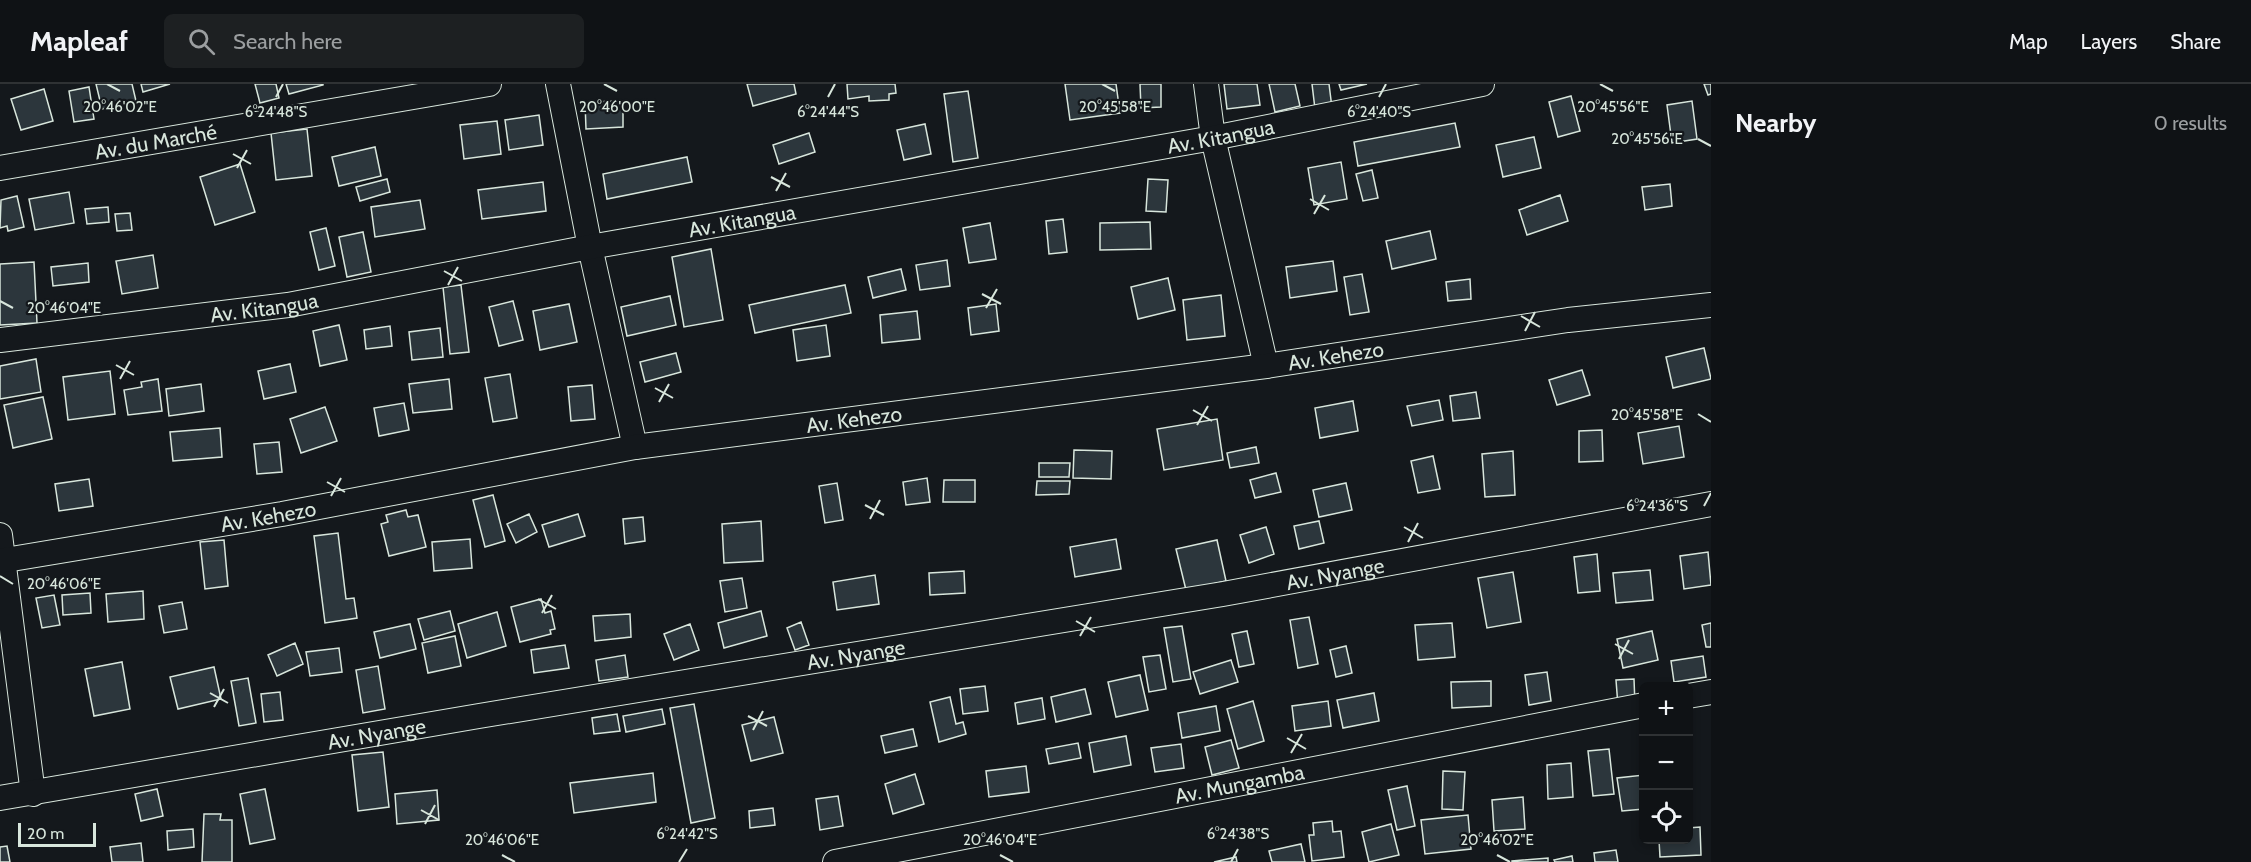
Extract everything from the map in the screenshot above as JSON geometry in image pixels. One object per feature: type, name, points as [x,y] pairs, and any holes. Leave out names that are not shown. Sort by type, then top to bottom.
[{"type":"street","name":"Av. du Marché","points":[[0,168],[489,84]]},
{"type":"street","points":[[558,84],[590,247],[635,447]]},
{"type":"street","points":[[1206,84],[1213,138],[1266,366]]},
{"type":"street","name":"Av. Kitangua","points":[[0,340],[288,305],[590,247],[1213,138],[1482,84]]},
{"type":"street","name":"Av. Kehezo","points":[[2,560],[282,514],[635,447],[1266,366],[1568,320],[1711,305]]},
{"type":"street","name":"Av. Nyange","points":[[0,798],[479,716],[1223,594],[1711,504]]},
{"type":"street","points":[[0,535],[33,794]]},
{"type":"street","points":[[1693,695],[1711,692]]},
{"type":"street","name":"Av. Mungamba","points":[[835,862],[1639,706]]},
{"type":"building","points":[[96,84],[132,84],[136,101],[102,109]]},
{"type":"building","points":[[141,84],[170,84],[143,92]]},
{"type":"building","points":[[255,84],[276,84],[279,98],[260,103]]},
{"type":"building","points":[[286,84],[323,84],[323,85],[289,94]]},
{"type":"building","points":[[747,84],[794,84],[796,94],[753,106]]},
{"type":"building","points":[[847,84],[895,84],[896,93],[889,94],[889,100],[869,101],[869,96],[848,99]]},
{"type":"building","points":[[1065,84],[1116,84],[1120,113],[1070,120]]},
{"type":"building","points":[[1140,84],[1161,84],[1161,107],[1141,108]]},
{"type":"building","points":[[1224,84],[1257,84],[1260,105],[1227,109]]},
{"type":"building","points":[[1269,84],[1295,84],[1300,106],[1275,112]]},
{"type":"building","points":[[1312,84],[1329,84],[1332,108],[1315,109]]},
{"type":"building","points":[[1339,84],[1367,84],[1341,90]]},
{"type":"building","points":[[1704,84],[1711,84],[1711,94],[1708,95]]},
{"type":"building","points":[[89,87],[94,119],[74,122],[69,91]]},
{"type":"building","points":[[44,89],[53,121],[21,130],[11,99]]},
{"type":"building","points":[[968,91],[978,158],[953,162],[944,94]]},
{"type":"building","points":[[1571,96],[1580,131],[1558,137],[1549,102]]},
{"type":"building","points":[[623,101],[623,127],[586,129],[585,102]]},
{"type":"building","points":[[1692,101],[1697,139],[1672,143],[1667,105]]},
{"type":"building","points":[[539,115],[543,145],[509,150],[505,120]]},
{"type":"building","points":[[497,121],[501,154],[464,159],[460,125]]},
{"type":"building","points":[[1455,123],[1460,147],[1358,166],[1354,142]]},
{"type":"building","points":[[925,124],[931,154],[904,160],[897,130]]},
{"type":"building","points":[[307,129],[312,176],[276,180],[271,133]]},
{"type":"building","points":[[809,133],[815,152],[779,164],[773,145]]},
{"type":"building","points":[[1534,137],[1541,168],[1503,177],[1496,145]]},
{"type":"building","points":[[375,147],[381,176],[339,186],[332,157]]},
{"type":"building","points":[[687,157],[692,182],[607,199],[603,174]]},
{"type":"building","points":[[1341,162],[1347,199],[1314,205],[1308,168]]},
{"type":"building","points":[[240,164],[255,212],[215,225],[200,177]]},
{"type":"building","points":[[1372,170],[1378,198],[1363,201],[1356,174]]},
{"type":"building","points":[[387,179],[390,192],[360,201],[356,187]]},
{"type":"building","points":[[1148,179],[1168,180],[1166,212],[1146,211]]},
{"type":"building","points":[[543,182],[546,211],[482,219],[478,190]]},
{"type":"building","points":[[1670,184],[1672,206],[1645,210],[1642,187]]},
{"type":"building","points":[[69,192],[74,223],[35,230],[29,199]]},
{"type":"building","points":[[1560,195],[1568,221],[1527,235],[1519,210]]},
{"type":"building","points":[[17,196],[24,227],[8,231],[7,226],[0,228],[1,200]]},
{"type":"building","points":[[420,200],[425,229],[375,237],[371,207]]},
{"type":"building","points":[[108,207],[109,222],[87,224],[85,209]]},
{"type":"building","points":[[130,213],[132,230],[117,231],[115,214]]},
{"type":"building","points":[[1063,219],[1067,252],[1049,254],[1046,221]]},
{"type":"building","points":[[1150,222],[1151,249],[1100,250],[1100,223]]},
{"type":"building","points":[[990,223],[996,259],[969,263],[963,228]]},
{"type":"building","points":[[326,228],[335,266],[319,270],[310,232]]},
{"type":"building","points":[[1430,231],[1436,259],[1392,269],[1386,241]]},
{"type":"building","points":[[363,232],[371,272],[347,277],[339,237]]},
{"type":"building","points":[[711,249],[723,320],[684,327],[672,257]]},
{"type":"building","points":[[153,255],[158,288],[122,294],[116,261]]},
{"type":"building","points":[[947,260],[950,286],[920,290],[916,265]]},
{"type":"building","points":[[1333,261],[1337,291],[1290,298],[1286,267]]},
{"type":"building","points":[[34,262],[37,323],[0,325],[0,264]]},
{"type":"building","points":[[88,263],[89,282],[53,286],[51,267]]},
{"type":"building","points":[[901,269],[906,290],[873,298],[868,277]]},
{"type":"building","points":[[1362,274],[1369,312],[1350,315],[1344,277]]},
{"type":"building","points":[[1168,278],[1175,310],[1138,319],[1131,287]]},
{"type":"building","points":[[1470,279],[1471,299],[1448,301],[1446,282]]},
{"type":"building","points":[[461,285],[469,352],[450,354],[443,287]]},
{"type":"building","points":[[845,285],[851,313],[755,333],[749,305]]},
{"type":"building","points":[[1221,295],[1225,336],[1187,340],[1183,300]]},
{"type":"building","points":[[670,296],[676,325],[627,336],[621,307]]},
{"type":"building","points":[[513,301],[523,340],[499,346],[489,307]]},
{"type":"building","points":[[569,304],[577,342],[540,350],[533,311]]},
{"type":"building","points":[[996,304],[999,331],[971,335],[968,308]]},
{"type":"building","points":[[917,311],[920,339],[882,343],[880,315]]},
{"type":"building","points":[[339,325],[347,360],[320,366],[313,331]]},
{"type":"building","points":[[826,325],[830,356],[797,361],[793,330]]},
{"type":"building","points":[[390,326],[392,346],[366,349],[364,330]]},
{"type":"building","points":[[440,328],[443,357],[412,360],[409,332]]},
{"type":"building","points":[[1704,348],[1711,379],[1673,388],[1666,357]]},
{"type":"building","points":[[676,353],[681,372],[645,382],[640,362]]},
{"type":"building","points":[[36,359],[41,392],[0,399],[0,366]]},
{"type":"building","points":[[290,364],[296,392],[264,399],[258,371]]},
{"type":"building","points":[[1582,370],[1590,395],[1557,405],[1549,380]]},
{"type":"building","points":[[110,371],[115,414],[68,420],[63,377]]},
{"type":"building","points":[[510,374],[517,418],[493,422],[485,378]]},
{"type":"building","points":[[158,379],[162,411],[128,415],[124,390],[142,387],[141,382]]},
{"type":"building","points":[[449,379],[452,409],[413,413],[409,384]]},
{"type":"building","points":[[201,384],[204,411],[169,416],[166,389]]},
{"type":"building","points":[[592,385],[595,419],[571,421],[568,387]]},
{"type":"building","points":[[1476,392],[1480,418],[1453,421],[1450,396]]},
{"type":"building","points":[[43,397],[52,439],[13,448],[4,405]]},
{"type":"building","points":[[1439,400],[1443,420],[1412,426],[1407,406]]},
{"type":"building","points":[[1353,401],[1358,431],[1320,438],[1315,408]]},
{"type":"building","points":[[404,403],[409,430],[379,436],[374,408]]},
{"type":"building","points":[[325,407],[337,441],[301,453],[290,419]]},
{"type":"building","points":[[1217,419],[1223,460],[1164,470],[1157,429]]},
{"type":"building","points":[[1679,426],[1684,457],[1643,464],[1638,433]]},
{"type":"building","points":[[220,428],[222,457],[173,461],[170,432]]},
{"type":"building","points":[[1602,430],[1603,461],[1579,462],[1579,431]]},
{"type":"building","points":[[279,442],[282,472],[257,474],[254,444]]},
{"type":"building","points":[[1256,447],[1259,463],[1230,468],[1227,453]]},
{"type":"building","points":[[1074,450],[1112,451],[1111,479],[1073,478]]},
{"type":"building","points":[[1513,451],[1515,495],[1485,497],[1482,454]]},
{"type":"building","points":[[1433,456],[1440,489],[1418,493],[1411,461]]},
{"type":"building","points":[[1039,463],[1070,463],[1069,477],[1039,477]]},
{"type":"building","points":[[1276,473],[1281,492],[1255,498],[1250,480]]},
{"type":"building","points":[[927,478],[930,502],[906,505],[903,482]]},
{"type":"building","points":[[89,479],[93,506],[59,511],[55,484]]},
{"type":"building","points":[[944,480],[975,480],[975,502],[943,502]]},
{"type":"building","points":[[1037,481],[1070,481],[1069,494],[1036,495]]},
{"type":"building","points":[[837,483],[843,520],[825,523],[819,486]]},
{"type":"building","points":[[1346,483],[1352,510],[1319,517],[1313,490]]},
{"type":"building","points":[[493,495],[505,541],[485,547],[473,500]]},
{"type":"building","points":[[406,510],[408,517],[418,515],[426,547],[389,556],[381,524],[388,522],[386,515]]},
{"type":"building","points":[[529,514],[537,532],[516,543],[507,524]]},
{"type":"building","points":[[578,514],[585,536],[549,547],[542,525]]},
{"type":"building","points":[[643,517],[645,541],[625,544],[623,519]]},
{"type":"building","points":[[761,521],[763,561],[724,563],[722,524]]},
{"type":"building","points":[[1319,521],[1324,543],[1299,549],[1294,526]]},
{"type":"building","points":[[1266,527],[1274,554],[1249,563],[1240,535]]},
{"type":"building","points":[[338,533],[346,599],[354,598],[357,618],[325,623],[314,536]]},
{"type":"building","points":[[470,539],[472,568],[434,571],[432,542]]},
{"type":"building","points":[[1116,539],[1121,569],[1075,577],[1070,547]]},
{"type":"building","points":[[224,540],[228,586],[205,589],[200,542]]},
{"type":"building","points":[[1217,540],[1226,581],[1186,590],[1176,549]]},
{"type":"building","points":[[1708,552],[1711,585],[1684,589],[1680,556]]},
{"type":"building","points":[[1597,554],[1600,591],[1578,593],[1574,557]]},
{"type":"building","points":[[1650,570],[1653,600],[1616,603],[1613,573]]},
{"type":"building","points":[[964,571],[965,593],[930,595],[929,573]]},
{"type":"building","points":[[1513,572],[1521,622],[1487,628],[1478,578]]},
{"type":"building","points":[[875,575],[879,604],[837,610],[833,582]]},
{"type":"building","points":[[742,578],[747,608],[725,612],[720,581]]},
{"type":"building","points":[[143,591],[144,619],[108,622],[106,594]]},
{"type":"building","points":[[90,593],[91,613],[63,615],[62,595]]},
{"type":"building","points":[[54,595],[60,625],[42,628],[36,598]]},
{"type":"building","points":[[541,599],[545,613],[551,611],[555,629],[550,630],[551,634],[520,642],[511,607]]},
{"type":"building","points":[[182,602],[187,629],[164,633],[159,606]]},
{"type":"building","points":[[450,611],[455,631],[424,640],[418,619]]},
{"type":"building","points":[[761,611],[767,636],[724,648],[718,623]]},
{"type":"building","points":[[497,612],[506,646],[467,658],[458,624]]},
{"type":"building","points":[[630,614],[631,637],[595,641],[593,616]]},
{"type":"building","points":[[1309,617],[1318,664],[1298,668],[1290,620]]},
{"type":"building","points":[[801,622],[809,645],[795,650],[787,628]]},
{"type":"building","points":[[1452,623],[1455,657],[1418,660],[1415,625]]},
{"type":"building","points":[[1711,623],[1711,647],[1706,647],[1702,625]]},
{"type":"building","points":[[410,624],[416,649],[380,658],[374,632]]},
{"type":"building","points":[[690,624],[699,650],[674,660],[664,634]]},
{"type":"building","points":[[1182,626],[1191,679],[1173,682],[1164,628]]},
{"type":"building","points":[[1247,631],[1254,664],[1239,667],[1232,634]]},
{"type":"building","points":[[1652,631],[1658,660],[1623,668],[1617,639]]},
{"type":"building","points":[[455,636],[461,666],[428,673],[422,643]]},
{"type":"building","points":[[295,643],[303,664],[277,676],[268,655]]},
{"type":"building","points":[[565,645],[569,668],[534,673],[531,650]]},
{"type":"building","points":[[1346,646],[1352,673],[1336,677],[1330,650]]},
{"type":"building","points":[[339,648],[342,672],[310,676],[306,652]]},
{"type":"building","points":[[625,655],[628,677],[599,681],[596,660]]},
{"type":"building","points":[[1160,655],[1166,689],[1149,692],[1143,657]]},
{"type":"building","points":[[1703,656],[1706,677],[1674,682],[1671,661]]},
{"type":"building","points":[[1231,660],[1238,682],[1200,694],[1193,672]]},
{"type":"building","points":[[122,662],[130,709],[94,716],[85,669]]},
{"type":"building","points":[[378,666],[385,709],[363,713],[356,670]]},
{"type":"building","points":[[214,667],[221,699],[178,709],[170,677]]},
{"type":"building","points":[[1547,672],[1551,701],[1529,705],[1525,675]]},
{"type":"building","points":[[1140,675],[1148,710],[1116,717],[1108,682]]},
{"type":"building","points":[[248,678],[256,723],[239,726],[231,681]]},
{"type":"building","points":[[1634,679],[1635,705],[1618,706],[1616,680]]},
{"type":"building","points":[[1491,681],[1491,706],[1452,708],[1451,682]]},
{"type":"building","points":[[985,686],[988,711],[963,714],[960,689]]},
{"type":"building","points":[[1085,689],[1091,714],[1056,722],[1051,697]]},
{"type":"building","points":[[280,692],[283,720],[264,722],[261,694]]},
{"type":"building","points":[[1374,693],[1379,721],[1343,728],[1337,700]]},
{"type":"building","points":[[950,697],[956,724],[963,722],[966,734],[939,742],[930,702]]},
{"type":"building","points":[[1042,698],[1045,719],[1018,724],[1015,703]]},
{"type":"building","points":[[1253,701],[1264,741],[1238,749],[1227,709]]},
{"type":"building","points":[[1328,701],[1331,726],[1295,731],[1292,706]]},
{"type":"building","points":[[694,704],[715,818],[691,823],[670,708]]},
{"type":"building","points":[[1216,706],[1220,731],[1182,738],[1178,713]]},
{"type":"building","points":[[662,709],[665,724],[626,732],[623,716]]},
{"type":"building","points":[[617,714],[620,731],[594,734],[592,718]]},
{"type":"building","points":[[774,717],[783,753],[751,761],[742,725]]},
{"type":"building","points":[[913,729],[917,746],[885,753],[881,736]]},
{"type":"building","points":[[1126,736],[1131,765],[1094,772],[1089,743]]},
{"type":"building","points":[[1231,740],[1239,768],[1212,775],[1205,747]]},
{"type":"building","points":[[1078,743],[1081,758],[1049,764],[1046,749]]},
{"type":"building","points":[[1181,744],[1184,768],[1155,772],[1151,748]]},
{"type":"building","points":[[1609,749],[1614,794],[1593,796],[1588,751]]},
{"type":"building","points":[[383,752],[389,807],[358,811],[352,755]]},
{"type":"building","points":[[1571,763],[1573,797],[1548,799],[1547,765]]},
{"type":"building","points":[[1026,766],[1029,792],[989,797],[986,771]]},
{"type":"building","points":[[1443,771],[1465,772],[1463,810],[1442,809]]},
{"type":"building","points":[[653,773],[656,802],[574,813],[570,783]]},
{"type":"building","points":[[915,774],[924,804],[893,814],[885,784]]},
{"type":"building","points":[[1639,776],[1639,809],[1622,811],[1617,778]]},
{"type":"building","points":[[1407,786],[1415,826],[1397,830],[1388,790]]},
{"type":"building","points":[[157,789],[163,816],[141,821],[135,794]]},
{"type":"building","points":[[265,789],[275,839],[250,844],[240,794]]},
{"type":"building","points":[[437,790],[439,820],[397,824],[395,794]]},
{"type":"building","points":[[838,796],[843,826],[820,830],[816,799]]},
{"type":"building","points":[[1523,797],[1525,829],[1494,831],[1492,800]]},
{"type":"building","points":[[773,808],[775,825],[750,828],[749,811]]},
{"type":"building","points":[[204,814],[221,814],[220,820],[232,820],[232,862],[202,862]]},
{"type":"building","points":[[1468,815],[1471,849],[1425,854],[1421,820]]},
{"type":"building","points":[[1332,821],[1333,832],[1341,831],[1344,857],[1312,861],[1309,835],[1314,835],[1313,823]]},
{"type":"building","points":[[1391,824],[1399,855],[1369,862],[1362,832]]},
{"type":"building","points":[[1700,827],[1701,855],[1660,857],[1659,844],[1693,844],[1693,828]]},
{"type":"building","points":[[193,829],[194,847],[168,850],[167,831]]},
{"type":"building","points":[[141,843],[143,862],[112,862],[110,847]]},
{"type":"building","points":[[1301,844],[1305,862],[1272,862],[1269,851]]},
{"type":"building","points":[[7,846],[10,862],[0,862],[0,847]]},
{"type":"building","points":[[1616,850],[1618,862],[1595,862],[1594,853]]},
{"type":"building","points":[[1572,856],[1573,862],[1555,862],[1554,860]]},
{"type":"building","points":[[1236,857],[1237,862],[1214,862]]},
{"type":"building","points":[[1548,858],[1548,862],[1512,862],[1512,861]]}]
